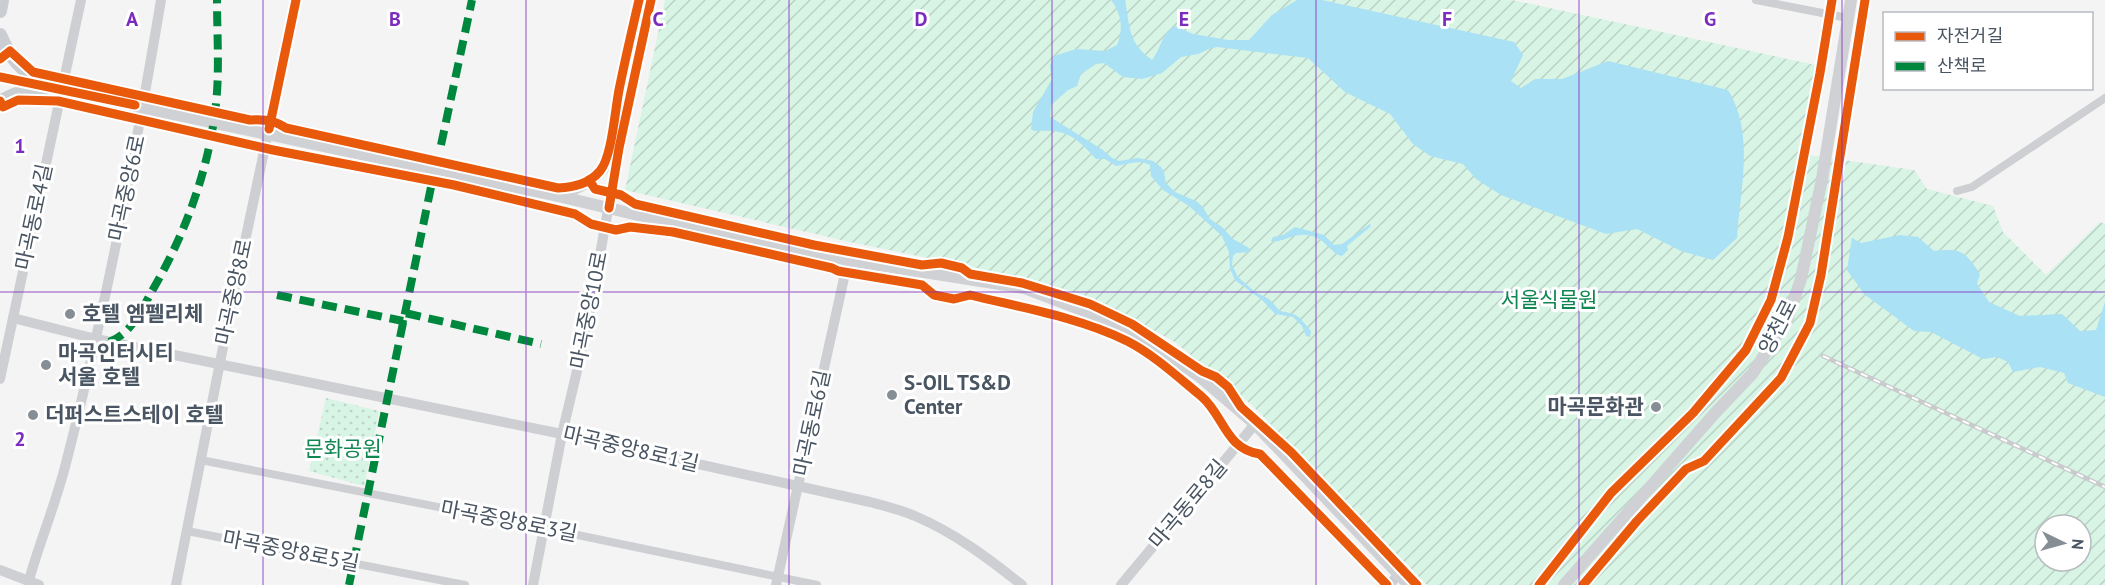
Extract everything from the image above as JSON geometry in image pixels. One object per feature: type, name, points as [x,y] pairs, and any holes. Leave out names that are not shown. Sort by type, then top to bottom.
[{"type":"main road","points":[[0,11],[2,0]]},
{"type":"main road","name":"양천로","points":[[1564,585],[1753,373],[1788,317],[1801,279],[1822,179],[1851,0]]},
{"type":"main road","points":[[0,35],[12,60],[54,89]]},
{"type":"main road","points":[[0,77],[848,260],[1024,288],[1129,328],[1199,376],[1255,424],[1409,585]]},
{"type":"main road","points":[[0,102],[11,94],[24,90],[54,89]]},
{"type":"main road","points":[[558,196],[589,183],[606,167],[619,148]]},
{"type":"street","name":"마곡동로4길","points":[[0,379],[54,89],[81,0]]},
{"type":"street","name":"마곡중앙6로","points":[[32,584],[66,466],[96,339],[144,107],[161,0]]},
{"type":"street","name":"마곡중앙8로","points":[[176,585],[296,0]]},
{"type":"street","name":"마곡중앙10로","points":[[533,585],[562,434],[586,333],[619,148],[651,0]]},
{"type":"street","points":[[1756,0],[1848,18]]},
{"type":"street","points":[[1957,191],[1972,187],[2105,98]]},
{"type":"street","name":"마곡동로6길","points":[[777,581],[848,260]]},
{"type":"street","points":[[13,318],[96,339],[220,364]]},
{"type":"street","name":"마곡중앙8로1길","points":[[220,364],[562,434],[870,502],[913,515],[946,531],[984,555],[1022,585]]},
{"type":"street","name":"마곡동로8길","points":[[1121,585],[1255,424]]},
{"type":"street","name":"마곡중앙8로3길","points":[[201,460],[544,528],[777,581],[817,585]]},
{"type":"street","name":"마곡중앙8로5길","points":[[187,531],[465,585]]},
{"type":"street","points":[[0,570],[32,584]]},
{"type":"street","points":[[1389,585],[1399,574]]},
{"type":"green space","name":"서울식물원","points":[[665,0],[1512,0],[1816,65],[1801,154],[1914,170],[1927,189],[1993,206],[2003,232],[2046,275],[2100,222],[2105,224],[2105,585],[1427,585],[1252,405],[1175,342],[1098,300],[1030,279],[850,242],[625,190]]},
{"type":"green space","name":"문화공원","points":[[326,398],[379,411],[364,486],[309,471]]},
{"type":"water","points":[[1111,0],[1125,0],[1134,41],[1152,60],[1164,36],[1175,26],[1193,34],[1228,40],[1249,40],[1272,15],[1297,0],[1322,0],[1514,42],[1523,55],[1511,81],[1521,88],[1535,79],[1562,79],[1608,61],[1728,90],[1736,107],[1744,143],[1737,238],[1713,260],[1681,251],[1637,229],[1606,234],[1501,195],[1476,179],[1463,164],[1430,156],[1413,144],[1390,114],[1345,92],[1308,58],[1217,47],[1181,57],[1162,73],[1142,79],[1123,77],[1104,63],[1096,64],[1081,74],[1077,86],[1068,90],[1051,105],[1050,117],[1112,158],[1119,161],[1138,158],[1153,161],[1161,167],[1166,183],[1175,192],[1196,201],[1210,219],[1222,227],[1233,239],[1249,248],[1250,252],[1236,253],[1233,256],[1232,265],[1238,277],[1255,292],[1269,299],[1280,311],[1295,315],[1300,319],[1311,331],[1310,337],[1306,336],[1302,326],[1293,317],[1275,314],[1262,300],[1235,280],[1230,269],[1229,252],[1222,236],[1189,206],[1163,190],[1151,176],[1150,165],[1138,162],[1116,166],[1105,159],[1096,159],[1082,144],[1069,135],[1031,129],[1033,112],[1052,79],[1050,66],[1054,56],[1076,49],[1105,51],[1117,45],[1120,21]]},
{"type":"water","points":[[1370,224],[1371,226],[1347,246],[1348,250],[1342,256],[1312,236],[1300,235],[1280,241],[1271,241],[1273,237],[1283,235],[1295,227],[1324,235],[1334,245],[1342,244]]},
{"type":"water","points":[[1900,235],[1918,237],[1934,251],[1950,250],[1966,256],[1980,274],[1977,284],[1989,302],[2020,316],[2062,314],[2080,331],[2096,330],[2105,302],[2105,397],[2068,383],[2064,373],[2040,367],[2013,372],[2008,362],[1997,357],[1983,359],[1931,332],[1914,331],[1864,294],[1847,270],[1852,238],[1861,243]]},
{"type":"railway","points":[[1823,356],[2105,487]]},
{"type":"marked path","points":[[109,342],[129,328],[139,314],[165,268],[196,195],[210,144],[218,81],[217,0]]},
{"type":"marked path","points":[[441,145],[472,0]]},
{"type":"marked path","points":[[349,585],[431,187]]},
{"type":"marked path","points":[[277,295],[403,321],[405,313],[541,344]]},
{"type":"cycle path","points":[[269,129],[296,0]]},
{"type":"cycle path","points":[[0,59],[10,51],[33,72],[250,120],[269,121],[286,128],[564,188],[591,179],[604,164],[639,0]]},
{"type":"cycle path","points":[[609,208],[619,148],[651,0]]},
{"type":"cycle path","points":[[1539,585],[1611,493],[1693,413],[1746,350],[1771,300],[1788,237],[1832,0]]},
{"type":"cycle path","points":[[1583,585],[1637,521],[1686,469],[1704,461],[1781,378],[1810,323],[1821,275],[1865,0]]},
{"type":"cycle path","points":[[0,77],[135,105]]},
{"type":"cycle path","points":[[0,101],[3,107],[18,100],[58,101],[273,150],[454,185],[575,214],[591,224],[616,230],[630,227],[673,232],[838,271],[922,285],[934,295],[954,299],[970,295],[1089,326],[1137,346],[1201,396],[1239,446],[1260,454],[1387,585]]},
{"type":"cycle path","points":[[589,180],[595,189],[621,195],[635,204],[814,245],[922,265],[941,263],[962,268],[970,274],[1022,283],[1090,304],[1132,324],[1228,387],[1241,407],[1291,452],[1417,585]]},
{"type":"place","name":"호텔 엠펠리체","points":[[70,314]]},
{"type":"place","name":"마곡인터시티 서울 호텔","points":[[46,365]]},
{"type":"place","name":"S-OIL TS&D Center","points":[[892,395]]},
{"type":"place","name":"마곡문화관","points":[[1656,407]]},
{"type":"place","name":"더퍼스트스테이 호텔","points":[[33,415]]}]
